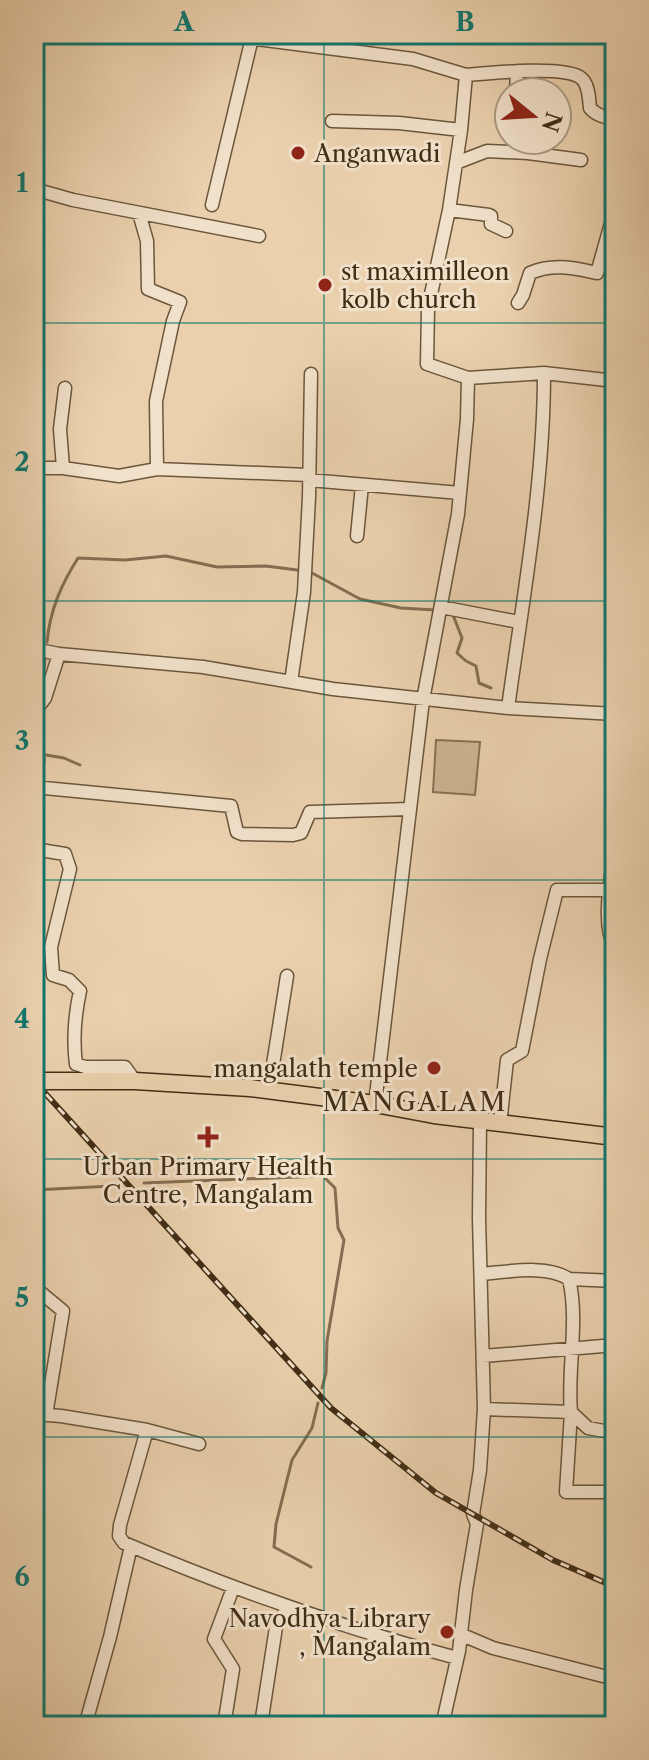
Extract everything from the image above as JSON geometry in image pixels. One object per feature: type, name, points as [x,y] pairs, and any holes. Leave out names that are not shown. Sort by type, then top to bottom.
[{"type":"main road","points":[[34,1081],[135,1081],[269,1090],[500,1124],[615,1137]]},
{"type":"street","points":[[218,34],[413,59],[466,75],[517,71],[570,73],[586,84],[590,108],[596,114],[615,119]]},
{"type":"street","points":[[212,205],[252,38]]},
{"type":"street","points":[[517,71],[517,76]]},
{"type":"street","points":[[466,75],[449,210],[428,308],[427,364],[468,378],[544,373],[615,381]]},
{"type":"street","points":[[332,121],[399,123],[461,130]]},
{"type":"street","points":[[456,163],[493,151]]},
{"type":"street","points":[[548,156],[581,160]]},
{"type":"street","points":[[34,189],[73,200],[259,236]]},
{"type":"street","points":[[518,303],[530,273],[542,268],[562,267],[597,273],[615,209]]},
{"type":"street","points":[[449,210],[489,215],[491,224],[506,231]]},
{"type":"street","points":[[139,213],[147,241],[148,289],[180,302],[156,401],[157,469]]},
{"type":"street","points":[[508,708],[538,481],[544,373]]},
{"type":"street","points":[[291,682],[304,592],[311,374]]},
{"type":"street","points":[[375,1104],[423,700],[458,514],[468,378]]},
{"type":"street","points":[[63,468],[60,429],[65,388]]},
{"type":"street","points":[[34,468],[63,468],[119,476],[157,469],[309,477],[460,493]]},
{"type":"street","points":[[357,536],[362,485]]},
{"type":"street","points":[[441,607],[519,622]]},
{"type":"street","points":[[34,649],[203,667],[423,700],[615,714]]},
{"type":"street","points":[[34,712],[45,698],[59,654]]},
{"type":"street","points":[[34,730],[38,760],[34,786],[231,806],[237,832],[242,834],[301,833],[310,812],[410,809]]},
{"type":"street","points":[[615,802],[610,939],[615,948]]},
{"type":"street","points":[[34,849],[65,854],[70,869],[51,947],[53,975],[69,980],[80,991],[76,1064],[85,1067],[125,1067],[135,1081]]},
{"type":"street","points":[[500,1124],[507,1060],[522,1051],[557,890],[612,890]]},
{"type":"street","points":[[269,1090],[287,976]]},
{"type":"street","points":[[442,1726],[457,1658],[477,1524],[473,1514],[484,1409],[480,1121]]},
{"type":"street","points":[[481,1274],[538,1271],[560,1274],[569,1279],[615,1281]]},
{"type":"street","points":[[569,1279],[572,1349],[566,1492],[615,1492]]},
{"type":"street","points":[[34,1287],[63,1311],[40,1415],[147,1430],[199,1444]]},
{"type":"street","points":[[483,1356],[615,1345]]},
{"type":"street","points":[[484,1409],[571,1412],[588,1428],[615,1433]]},
{"type":"street","points":[[147,1430],[120,1525],[119,1536],[124,1543],[288,1607],[380,1638],[457,1658]]},
{"type":"street","points":[[85,1726],[131,1546]]},
{"type":"street","points":[[224,1726],[233,1669],[214,1639],[233,1588]]},
{"type":"street","points":[[258,1726],[262,1718],[276,1627],[288,1607]]},
{"type":"street","points":[[460,1634],[493,1648],[615,1679]]},
{"type":"shaded area","points":[[436,740],[480,742],[475,795],[433,792]]},
{"type":"waterway","points":[[47,642],[57,598],[78,558],[125,560],[166,556],[217,567],[266,566],[297,570]]},
{"type":"waterway","points":[[312,573],[360,599],[401,608],[435,610]]},
{"type":"waterway","points":[[453,615],[462,638],[457,653],[476,666],[479,683],[491,688]]},
{"type":"waterway","points":[[34,678],[43,677],[45,659]]},
{"type":"waterway","points":[[46,755],[80,765]]},
{"type":"waterway","points":[[144,1183],[323,1176],[335,1188],[338,1228],[344,1240],[322,1388]]},
{"type":"waterway","points":[[34,1190],[112,1186]]},
{"type":"waterway","points":[[311,1567],[274,1547],[276,1524],[292,1460],[312,1428],[318,1403]]},
{"type":"railway","points":[[34,1081],[331,1408],[436,1493],[553,1560],[615,1587]]},
{"type":"place","name":"Anganwadi","points":[[298,153]]},
{"type":"place","name":"st maximilleon kolb church","points":[[325,285]]},
{"type":"place","name":"mangalath temple","points":[[434,1068]]},
{"type":"place","name":"Urban Primary Health Centre, Mangalam","points":[[208,1137]]},
{"type":"place","name":"Navodhya Library , Mangalam","points":[[447,1632]]},
{"type":"district","name":"MANGALAM","points":[[415,1102]]}]
